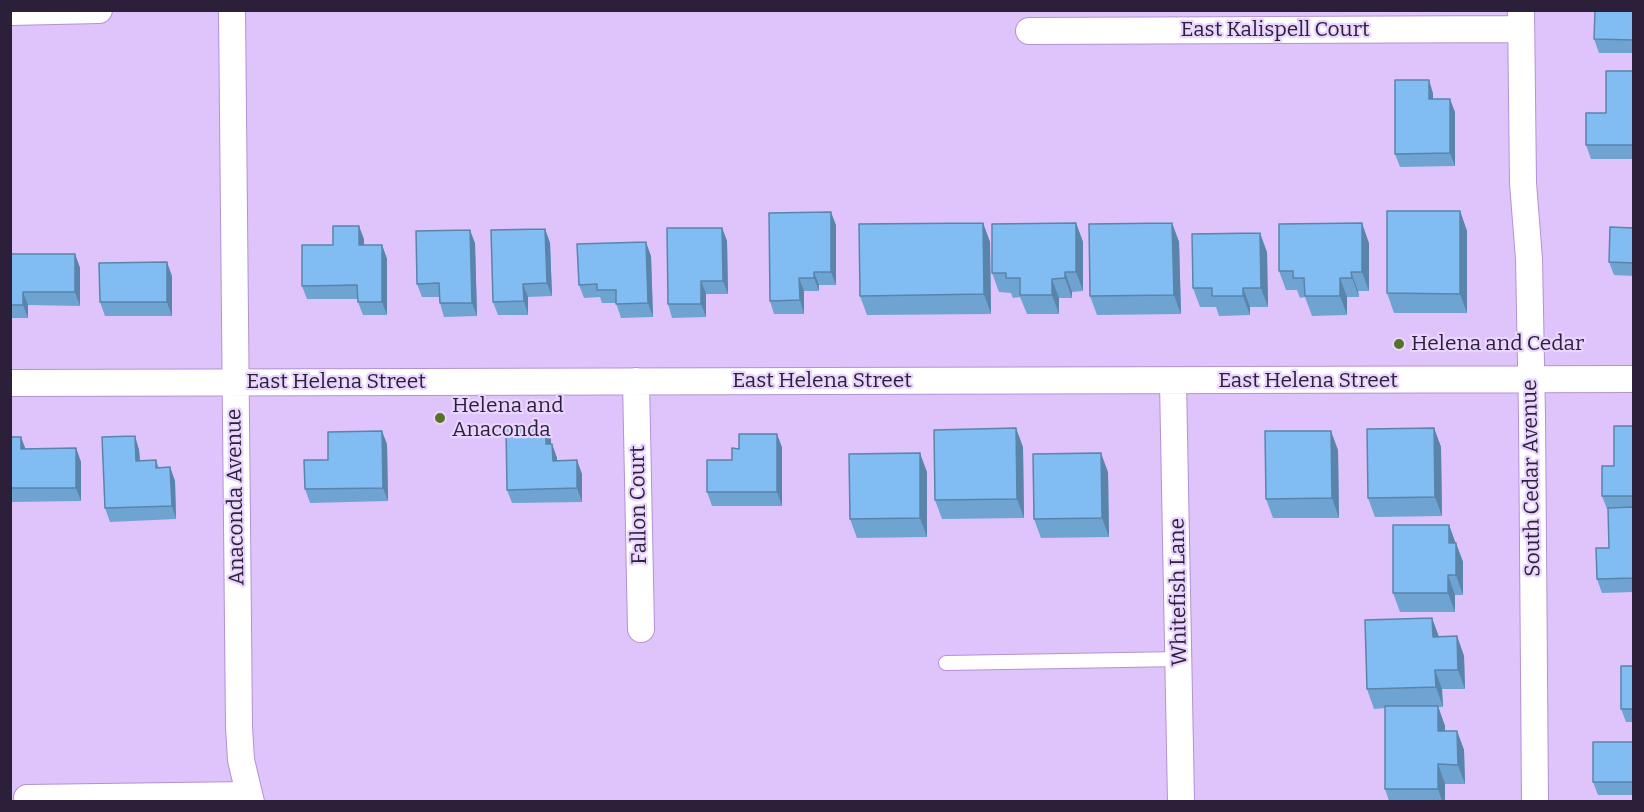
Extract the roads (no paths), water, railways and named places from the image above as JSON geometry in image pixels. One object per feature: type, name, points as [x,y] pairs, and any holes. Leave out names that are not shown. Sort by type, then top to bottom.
[{"type":"street","points":[[10,12],[99,10]]},
{"type":"street","name":"Anaconda Avenue","points":[[232,10],[239,727],[241,760],[250,798]]},
{"type":"street","name":"East Kalispell Court","points":[[1029,31],[1521,20]]},
{"type":"street","name":"South Cedar Avenue","points":[[1521,20],[1523,183],[1528,259],[1531,380],[1535,801]]},
{"type":"street","name":"East Helena Street","points":[[10,383],[1173,382],[1634,379]]},
{"type":"street","name":"Fallon Court","points":[[636,381],[641,629]]},
{"type":"street","name":"Whitefish Lane","points":[[1173,382],[1181,659],[1181,801]]},
{"type":"street","points":[[27,798],[250,798]]},
{"type":"lane","points":[[946,663],[1181,659]]},
{"type":"place","name":"Helena and Cedar","points":[[1399,344]]},
{"type":"place","name":"Helena and Anaconda","points":[[440,418]]}]
